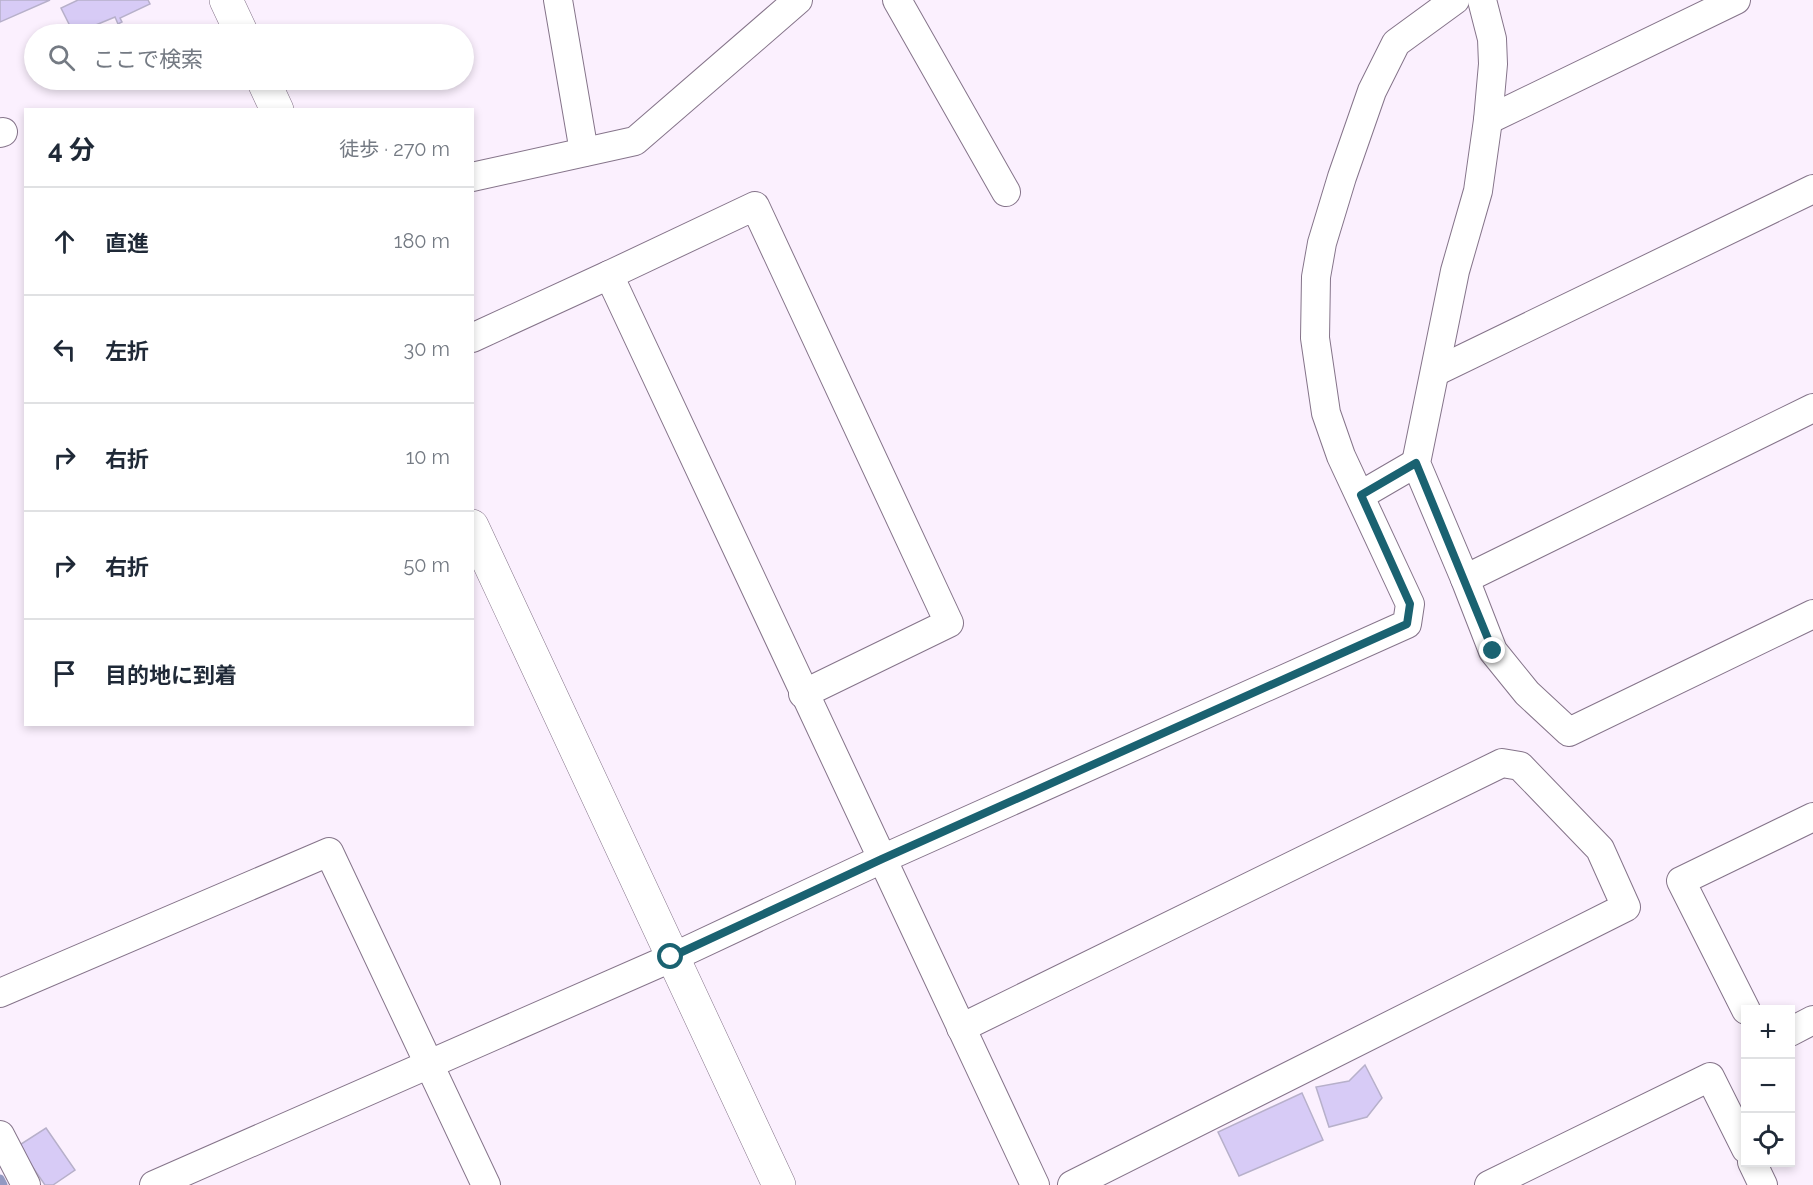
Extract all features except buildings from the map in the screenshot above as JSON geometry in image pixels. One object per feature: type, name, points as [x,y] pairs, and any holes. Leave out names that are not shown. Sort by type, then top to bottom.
[{"type":"street","points":[[226,0],[237,24]]},
{"type":"street","points":[[558,0],[584,152]]},
{"type":"street","points":[[474,177],[635,141],[798,0]]},
{"type":"street","points":[[897,0],[1006,192]]},
{"type":"street","points":[[154,1185],[671,957],[882,859],[1407,624],[1410,604],[1341,456],[1326,413],[1315,338],[1316,277],[1322,243],[1372,91],[1396,43],[1455,0]]},
{"type":"street","points":[[1482,0],[1492,39],[1492,56],[1488,120],[1478,191],[1455,271],[1416,463],[1493,651],[1527,693],[1569,732],[1813,614]]},
{"type":"street","points":[[1488,120],[1736,0]]},
{"type":"street","points":[[268,90],[276,108]]},
{"type":"street","points":[[1436,372],[1813,189]]},
{"type":"street","points":[[474,337],[755,206],[949,623],[803,694]]},
{"type":"street","points":[[609,275],[803,694],[1035,1185]]},
{"type":"street","points":[[1465,579],[1813,408]]},
{"type":"street","points":[[1361,495],[1416,463]]},
{"type":"street","points":[[474,530],[779,1185]]},
{"type":"street","points":[[961,1028],[1502,763],[1520,766],[1600,849],[1626,907],[1072,1185]]},
{"type":"street","points":[[1743,1005],[1681,882],[1813,817]]},
{"type":"street","points":[[0,993],[329,852],[486,1185]]},
{"type":"street","points":[[1795,1030],[1813,1020]]},
{"type":"street","points":[[1489,1185],[1710,1077],[1741,1139]]},
{"type":"street","points":[[0,1135],[26,1185]]},
{"type":"street","points":[[1754,1167],[1763,1185]]},
{"type":"waterway","points":[[0,1179],[3,1185]]},
{"type":"route","points":[[671,957],[882,859],[1407,624],[1410,604],[1361,495],[1416,463],[1493,651]]}]
